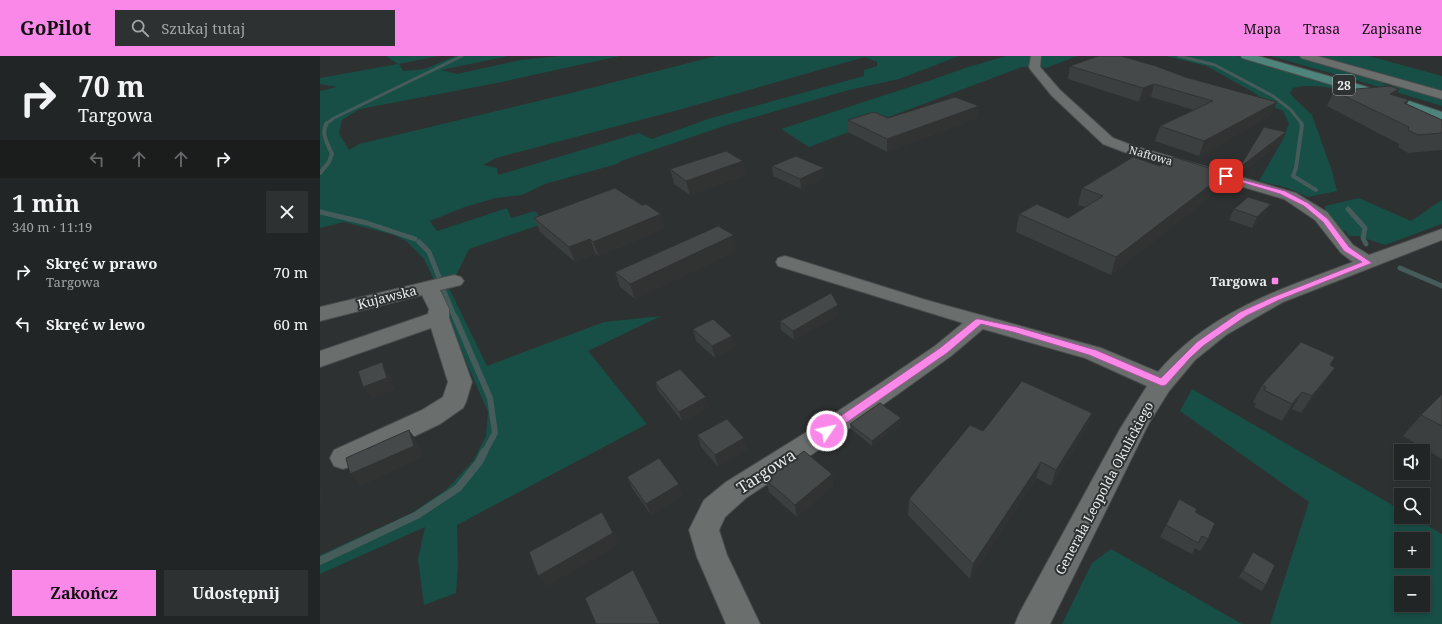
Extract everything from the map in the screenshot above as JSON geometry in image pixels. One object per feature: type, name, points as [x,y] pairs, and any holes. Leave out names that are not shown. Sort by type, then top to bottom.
[{"type":"main road","name":"28","points":[[1246,56],[1442,116]]},
{"type":"main road","name":"28","points":[[1259,56],[1442,110]]},
{"type":"street","points":[[1305,56],[1442,95]]},
{"type":"street","name":"Naftowa","points":[[1035,60],[1035,69],[1056,93],[1108,140],[1129,149],[1290,196],[1321,216],[1347,249],[1368,263]]},
{"type":"street","name":"Generała Leopolda Okulickiego","points":[[1032,624],[1136,423],[1162,383],[1186,356],[1200,344],[1243,314],[1276,298],[1442,234]]},
{"type":"street","points":[[785,262],[979,321],[1014,329],[1092,352],[1162,383]]},
{"type":"street","name":"Kujawska","points":[[320,314],[454,281]]},
{"type":"street","points":[[343,458],[431,417],[454,402],[460,382],[438,318],[439,309],[429,287]]},
{"type":"street","points":[[320,359],[438,318]]},
{"type":"street","name":"Targowa","points":[[743,624],[712,557],[704,530],[714,509],[736,490],[814,440],[938,355],[979,321]]},
{"type":"green space","points":[[386,56],[438,56],[399,64],[403,71],[425,69],[455,56],[509,56],[441,70],[457,74],[520,60],[560,56],[620,56],[497,83],[360,109],[342,120],[339,133],[349,150],[359,144],[575,92],[716,56],[959,56],[899,79],[849,90],[727,125],[621,161],[617,164],[545,184],[522,195],[496,198],[465,207],[430,221],[437,231],[507,208],[511,218],[535,211],[545,223],[469,249],[455,278],[435,282],[424,259],[406,241],[394,235],[344,222],[320,228],[320,91],[337,87],[320,84],[320,78],[398,64]],"holes":[[[865,57],[877,62],[877,66],[864,70],[864,76],[711,118],[652,139],[639,133],[498,175],[497,168],[483,165],[496,158],[671,112]]]},
{"type":"green space","points":[[1006,56],[1032,56],[1030,67],[1022,67],[809,147],[781,129],[968,67]]},
{"type":"green space","points":[[1041,56],[1077,56],[1046,68],[1040,67],[1039,61]]},
{"type":"green space","points":[[1166,56],[1238,56],[1442,118],[1442,125],[1348,91],[1328,87],[1309,86],[1293,88],[1290,93],[1312,115],[1332,171],[1337,191],[1308,197],[1288,188],[1259,181],[1282,141],[1289,124],[1283,111],[1273,107],[1253,92],[1206,66]]},
{"type":"green space","points":[[1270,56],[1299,56],[1388,81],[1383,84],[1389,86],[1399,84],[1442,97],[1442,106],[1359,81]]},
{"type":"green space","points":[[1313,56],[1369,56],[1442,76],[1442,92],[1365,69],[1358,69]]},
{"type":"green space","points":[[1359,198],[1411,221],[1442,200],[1442,224],[1385,245],[1358,236],[1349,236],[1345,231],[1339,229],[1325,212],[1325,206]]},
{"type":"green space","points":[[449,288],[487,366],[604,322],[661,316],[588,351],[647,424],[457,525],[458,564],[456,593],[424,605],[418,559],[425,527],[320,574],[320,555],[412,513],[447,489],[473,461],[486,436],[488,412],[467,364],[439,292]]},
{"type":"green space","points":[[1192,389],[1394,506],[1394,524],[1425,524],[1442,534],[1442,624],[1270,624],[1309,502],[1180,411]]},
{"type":"green space","points":[[1111,549],[1242,624],[1062,624],[1092,563]]},
{"type":"building","points":[[1098,56],[1121,56],[1156,66],[1185,77],[1277,102],[1204,141],[1160,126],[1213,101],[1154,84],[1143,88],[1070,66]]},
{"type":"building","points":[[1390,86],[1399,89],[1390,94],[1409,100],[1404,103],[1442,120],[1442,133],[1418,135],[1408,130],[1409,127],[1334,91]]},
{"type":"building","points":[[955,97],[979,106],[887,139],[848,120],[874,112],[888,118]]},
{"type":"building","points":[[1264,127],[1286,132],[1241,165]]},
{"type":"building","points":[[726,151],[743,161],[686,181],[670,169]]},
{"type":"building","points":[[796,156],[824,168],[800,179],[772,166]]},
{"type":"building","points":[[1133,157],[1160,166],[1174,157],[1224,173],[1116,257],[1019,214],[1037,204],[1068,218],[1103,196],[1082,188]]},
{"type":"building","points":[[615,188],[642,205],[646,204],[661,214],[593,242],[590,239],[569,247],[534,218]]},
{"type":"building","points":[[1248,197],[1271,204],[1257,217],[1234,209]]},
{"type":"building","points":[[718,226],[734,235],[630,284],[615,272]]},
{"type":"building","points":[[831,293],[838,305],[793,331],[780,321]]},
{"type":"building","points":[[713,319],[732,336],[712,346],[693,329]]},
{"type":"building","points":[[1301,342],[1335,357],[1330,365],[1335,368],[1312,396],[1302,392],[1292,404],[1264,390],[1266,387],[1262,385]]},
{"type":"building","points":[[382,362],[387,378],[363,387],[358,371]]},
{"type":"building","points":[[680,369],[706,397],[679,412],[655,382]]},
{"type":"building","points":[[1022,381],[1092,413],[1056,470],[1041,462],[973,564],[909,499],[970,425],[983,431]]},
{"type":"building","points":[[1442,394],[1442,426],[1421,415]]},
{"type":"building","points":[[880,403],[901,418],[872,441],[850,424]]},
{"type":"building","points":[[727,419],[744,438],[715,455],[697,435]]},
{"type":"building","points":[[409,430],[414,446],[350,474],[346,458]]},
{"type":"building","points":[[804,451],[832,474],[795,505],[766,480]]},
{"type":"building","points":[[659,458],[679,484],[646,504],[627,477]]},
{"type":"building","points":[[1179,499],[1197,509],[1195,512],[1215,523],[1208,539],[1202,536],[1198,543],[1166,525]]},
{"type":"building","points":[[602,512],[613,533],[538,576],[529,552]]},
{"type":"building","points":[[1253,552],[1275,565],[1266,585],[1243,571]]},
{"type":"building","points":[[633,570],[660,624],[596,624],[585,598]]},
{"type":"waterway","points":[[327,123],[334,118],[462,56]]},
{"type":"waterway","points":[[1179,56],[1215,65],[1273,96],[1291,110],[1302,124]]},
{"type":"waterway","points":[[320,173],[329,162],[332,154],[324,135],[327,123]]},
{"type":"waterway","points":[[1301,123],[1302,125],[1296,168],[1293,176],[1316,190]]},
{"type":"waterway","points":[[1348,209],[1365,228],[1363,238],[1366,244]]},
{"type":"waterway","points":[[320,212],[367,223],[415,239]]},
{"type":"waterway","points":[[419,242],[429,252],[439,277]]},
{"type":"waterway","points":[[1400,268],[1442,286]]},
{"type":"waterway","points":[[443,289],[455,318]]},
{"type":"waterway","points":[[455,317],[490,398],[495,433],[484,453]]},
{"type":"waterway","points":[[320,561],[417,515],[458,488],[479,462],[484,452]]},
{"type":"place","name":"Targowa","points":[[1275,281]]},
{"type":"route","points":[[827,431],[944,350],[979,321],[1014,329],[1092,352],[1162,383],[1186,356],[1200,344],[1243,314],[1276,298],[1368,263],[1347,249],[1325,220],[1298,200],[1282,193],[1226,176]]}]
